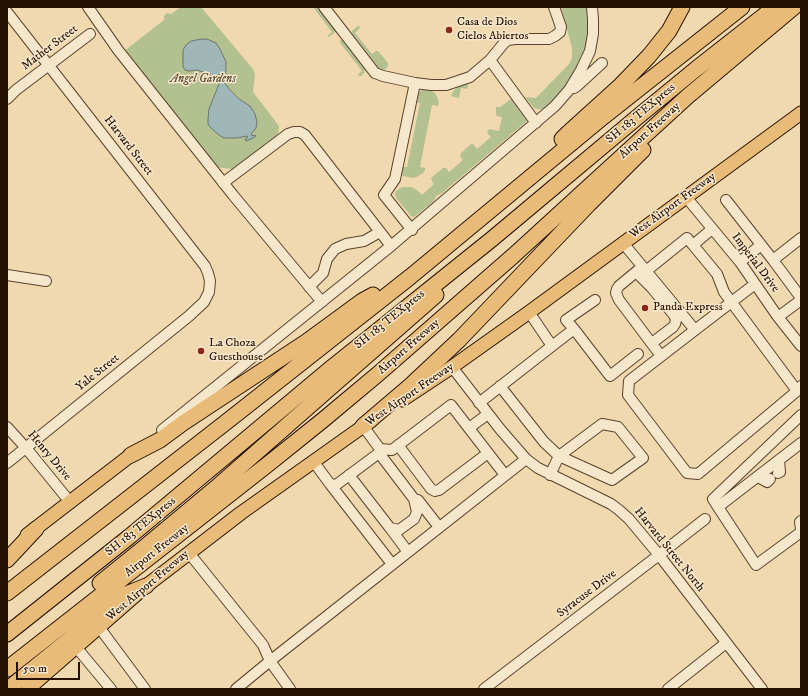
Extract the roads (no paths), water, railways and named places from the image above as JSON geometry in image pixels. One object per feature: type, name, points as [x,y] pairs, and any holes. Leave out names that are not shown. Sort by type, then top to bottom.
[{"type":"highway","points":[[527,179],[568,133],[621,85],[649,56],[669,31],[682,7]]},
{"type":"highway","points":[[7,593],[410,277],[615,107],[742,7]]},
{"type":"highway","name":"SH 183 TEXpress","points":[[7,623],[148,510],[317,369],[454,260],[605,133],[761,7]]},
{"type":"highway","name":"SH 183 TEXpress","points":[[7,634],[141,527],[330,369],[518,217],[696,69],[775,7]]},
{"type":"highway","name":"Airport Freeway","points":[[7,667],[329,415],[439,322],[688,96],[794,7]]},
{"type":"highway","points":[[363,426],[410,386],[459,340],[589,204],[659,134],[688,96]]},
{"type":"highway","points":[[7,667],[60,615],[181,517],[470,266],[518,217]]},
{"type":"highway","points":[[131,455],[160,440],[183,423],[306,342],[369,297],[410,277]]},
{"type":"highway","points":[[7,560],[36,529]]},
{"type":"highway","points":[[8,689],[124,595],[146,586]]},
{"type":"main road","name":"West Airport Freeway","points":[[28,689],[146,586],[189,552],[313,461],[452,367],[529,312],[801,113]]},
{"type":"main road","points":[[7,551],[131,455]]},
{"type":"street","points":[[88,7],[118,50],[223,183],[322,302]]},
{"type":"street","points":[[324,7],[375,73],[415,83],[431,85],[446,85],[470,77],[490,60],[508,40],[549,39],[556,36],[560,32],[561,27],[554,7]]},
{"type":"street","points":[[131,455],[412,230],[555,106],[569,90],[590,51],[593,34],[592,7]]},
{"type":"street","name":"Harvard Street","points":[[7,12],[205,266],[210,280],[209,292],[204,302]]},
{"type":"street","name":"Mather Street","points":[[7,99],[16,90],[90,34]]},
{"type":"street","points":[[490,60],[536,123]]},
{"type":"street","points":[[569,90],[577,86],[602,63]]},
{"type":"street","points":[[412,230],[384,195],[395,179],[415,83]]},
{"type":"street","points":[[223,183],[288,134],[300,132],[305,135],[391,246]]},
{"type":"street","name":"Imperial Drive","points":[[686,197],[740,262],[778,317],[801,346]]},
{"type":"street","points":[[726,200],[773,260],[801,299],[778,317]]},
{"type":"street","points":[[693,244],[712,229]]},
{"type":"street","points":[[309,287],[323,273],[327,260],[335,249],[346,244],[364,242],[380,232]]},
{"type":"street","points":[[661,356],[619,300],[616,293],[619,286],[687,238],[717,274],[724,292],[731,303],[799,388],[698,474],[687,473],[628,395],[629,381],[731,303],[755,284]]},
{"type":"street","points":[[773,260],[801,238]]},
{"type":"street","points":[[623,244],[652,288],[674,315],[676,320],[676,324],[673,327],[652,343]]},
{"type":"street","points":[[740,262],[761,245]]},
{"type":"street","points":[[641,270],[695,330]]},
{"type":"street","points":[[7,275],[46,281]]},
{"type":"street","points":[[595,300],[566,320],[610,376],[638,354]]},
{"type":"street","name":"Yale Street","points":[[7,463],[189,316],[204,302]]},
{"type":"street","points":[[529,312],[552,346]]},
{"type":"street","points":[[479,403],[574,329]]},
{"type":"street","name":"Harvard Street North","points":[[452,367],[479,403],[526,459],[550,475],[602,500],[619,510],[629,519],[659,555],[762,689]]},
{"type":"street","points":[[500,386],[544,442],[559,456],[612,480],[643,458],[618,427],[602,424],[559,456],[550,475]]},
{"type":"street","points":[[330,484],[336,485],[380,451],[392,450],[451,405],[505,475]]},
{"type":"street","points":[[469,428],[488,414]]},
{"type":"street","points":[[801,415],[713,499],[756,565],[801,530],[801,521]]},
{"type":"street","points":[[363,426],[414,499],[417,512],[414,519],[399,530],[390,528]]},
{"type":"street","name":"Henry Drive","points":[[7,428],[26,448],[70,502]]},
{"type":"street","points":[[718,507],[801,443]]},
{"type":"street","points":[[398,445],[431,489],[435,491],[439,490],[488,452]]},
{"type":"street","points":[[236,689],[526,459]]},
{"type":"street","points":[[758,476],[767,482],[780,472],[779,460]]},
{"type":"street","points":[[313,461],[392,564]]},
{"type":"street","points":[[349,476],[408,552]]},
{"type":"street","points":[[414,499],[418,500],[439,527]]},
{"type":"street","name":"Syracuse Drive","points":[[484,689],[704,519]]},
{"type":"street","points":[[189,552],[263,645],[270,661],[290,689]]},
{"type":"street","points":[[99,628],[141,688]]},
{"type":"street","points":[[668,689],[726,643]]},
{"type":"street","points":[[76,647],[111,689]]},
{"type":"water","points":[[207,39],[216,43],[220,49],[226,62],[225,74],[218,75],[215,78],[197,70],[185,70],[183,67],[183,50],[186,45],[191,41]]},
{"type":"water","points":[[223,77],[223,81],[230,90],[239,99],[250,106],[255,114],[257,122],[256,128],[251,134],[252,136],[256,136],[253,138],[246,141],[245,139],[248,137],[247,136],[224,138],[208,124],[209,109],[219,84],[217,79]]},
{"type":"place","name":"Casa de Dios Cielos Abiertos","points":[[449,30]]},
{"type":"place","name":"Panda Express","points":[[645,308]]},
{"type":"place","name":"La Choza Guesthouse","points":[[201,351]]},
{"type":"park label","name":"Angel Gardens","points":[[203,80]]}]
